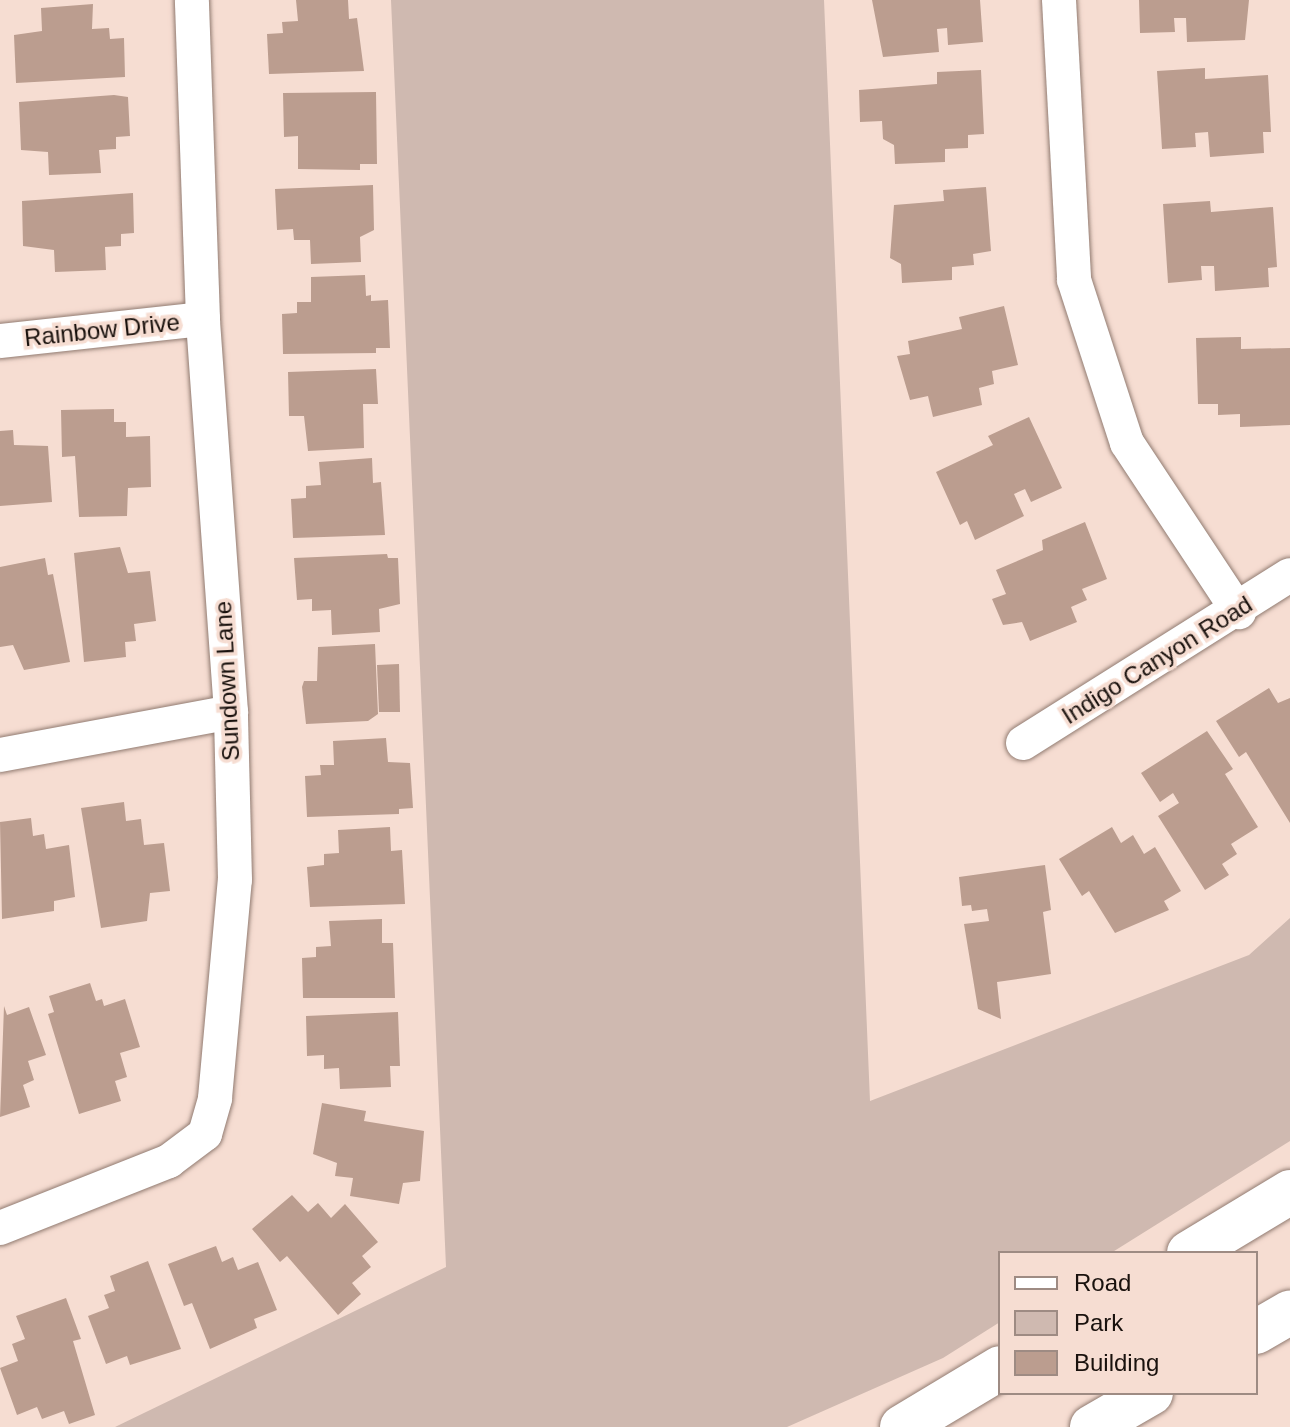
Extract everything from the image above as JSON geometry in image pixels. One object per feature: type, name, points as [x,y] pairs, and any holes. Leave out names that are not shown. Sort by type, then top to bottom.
[{"type":"main road","points":[[1192,1251],[1290,1192]]},
{"type":"main road","points":[[1258,1331],[1290,1312]]},
{"type":"main road","points":[[902,1427],[998,1369]]},
{"type":"main road","points":[[1092,1427],[1148,1395]]},
{"type":"street","name":"Sundown Lane","points":[[0,1228],[169,1161],[205,1134],[215,1098],[235,880],[231,712],[203,319],[192,0]]},
{"type":"street","points":[[1059,0],[1074,280],[1127,443],[1239,612]]},
{"type":"street","name":"Rainbow Drive","points":[[0,341],[203,319]]},
{"type":"street","name":"Indigo Canyon Road","points":[[1023,743],[1239,612],[1290,575]]},
{"type":"street","points":[[0,755],[231,712]]},
{"type":"green space","points":[[391,0],[824,0],[870,1101],[1249,955],[1290,918],[1290,1141],[1114,1251],[998,1251],[998,1323],[943,1358],[787,1427],[115,1427],[446,1267]]},
{"type":"building","points":[[296,0],[348,0],[349,19],[357,18],[364,71],[269,74],[267,34],[283,33],[282,22],[298,21]]},
{"type":"building","points":[[872,0],[980,0],[983,42],[948,45],[947,28],[937,29],[939,52],[883,57]]},
{"type":"building","points":[[1139,0],[1249,0],[1245,40],[1187,42],[1186,18],[1174,18],[1175,32],[1140,33]]},
{"type":"building","points":[[93,4],[92,29],[109,28],[110,39],[124,38],[125,77],[16,83],[14,35],[42,31],[41,8]]},
{"type":"building","points":[[1205,68],[1205,79],[1268,75],[1271,132],[1263,132],[1264,153],[1210,157],[1208,132],[1195,133],[1196,147],[1162,149],[1157,71]]},
{"type":"building","points":[[981,70],[984,134],[968,135],[968,148],[945,149],[945,162],[895,164],[894,145],[883,139],[882,121],[860,122],[859,90],[937,84],[937,72]]},
{"type":"building","points":[[376,92],[377,164],[360,164],[360,170],[298,169],[298,136],[284,137],[283,93]]},
{"type":"building","points":[[114,95],[128,97],[130,136],[116,137],[116,149],[99,150],[101,173],[49,175],[48,152],[21,150],[19,102]]},
{"type":"building","points":[[373,185],[374,230],[360,237],[361,262],[311,264],[310,240],[294,240],[293,229],[277,230],[275,189]]},
{"type":"building","points":[[986,187],[991,251],[973,254],[974,265],[952,267],[952,280],[902,283],[901,264],[890,258],[894,205],[944,201],[943,190]]},
{"type":"building","points":[[133,193],[134,233],[121,234],[121,246],[105,247],[106,270],[55,272],[54,250],[23,246],[22,201]]},
{"type":"building","points":[[1210,201],[1211,212],[1273,207],[1277,267],[1268,268],[1269,287],[1215,291],[1214,266],[1201,266],[1202,280],[1168,283],[1163,204]]},
{"type":"building","points":[[365,275],[366,296],[371,295],[371,301],[388,300],[390,348],[376,348],[376,353],[283,354],[282,314],[297,313],[297,302],[311,302],[311,277]]},
{"type":"building","points":[[1004,306],[1018,365],[992,371],[994,384],[979,388],[982,405],[933,417],[928,396],[910,400],[897,356],[910,354],[908,341],[962,329],[959,317]]},
{"type":"building","points":[[1241,337],[1241,349],[1290,348],[1290,425],[1240,427],[1240,414],[1218,415],[1218,404],[1198,404],[1196,338]]},
{"type":"building","points":[[376,369],[378,404],[363,404],[364,448],[308,451],[304,416],[289,416],[288,372]]},
{"type":"building","points":[[114,409],[114,422],[126,422],[126,437],[150,436],[151,487],[128,488],[127,516],[79,517],[75,456],[62,457],[61,410]]},
{"type":"building","points":[[1029,417],[1062,488],[1031,502],[1025,489],[1014,494],[1024,516],[975,540],[967,521],[960,525],[936,472],[993,445],[988,436]]},
{"type":"building","points":[[13,430],[14,445],[48,446],[52,502],[0,506],[0,431]]},
{"type":"building","points":[[372,458],[373,483],[381,482],[385,535],[293,538],[291,499],[306,498],[306,486],[321,485],[319,462]]},
{"type":"building","points":[[1085,522],[1107,579],[1082,589],[1087,600],[1071,607],[1077,622],[1030,641],[1022,622],[1003,625],[992,599],[1006,594],[996,570],[1043,550],[1042,540]]},
{"type":"building","points":[[120,547],[128,573],[150,571],[156,621],[134,624],[136,641],[125,642],[126,657],[84,662],[74,553]]},
{"type":"building","points":[[387,554],[388,558],[398,558],[400,604],[379,609],[380,632],[332,635],[331,610],[312,611],[312,599],[297,600],[294,558]]},
{"type":"building","points":[[45,558],[48,575],[53,574],[70,662],[24,670],[13,645],[0,647],[0,567]]},
{"type":"building","points":[[375,644],[378,714],[368,721],[306,724],[302,687],[304,681],[317,681],[318,647]]},
{"type":"building","points":[[399,664],[400,712],[379,712],[377,665]]},
{"type":"building","points":[[1269,688],[1278,703],[1290,698],[1290,823],[1246,752],[1239,757],[1216,721]]},
{"type":"building","points":[[1207,731],[1233,769],[1225,774],[1258,827],[1231,844],[1237,854],[1222,864],[1229,875],[1205,890],[1158,816],[1179,803],[1173,793],[1160,802],[1141,773]]},
{"type":"building","points":[[386,738],[388,762],[410,763],[413,808],[399,809],[399,814],[307,817],[305,776],[321,775],[320,765],[334,765],[333,741]]},
{"type":"building","points":[[124,802],[126,821],[141,819],[144,845],[164,843],[170,891],[150,893],[147,921],[101,928],[81,808]]},
{"type":"building","points":[[31,818],[33,836],[44,834],[46,849],[69,845],[75,897],[54,901],[54,911],[2,919],[0,822]]},
{"type":"building","points":[[390,827],[391,851],[402,850],[405,904],[310,907],[307,867],[324,865],[324,854],[339,853],[338,830]]},
{"type":"building","points":[[1112,827],[1121,843],[1133,835],[1144,854],[1155,847],[1181,891],[1164,901],[1169,910],[1115,933],[1089,891],[1082,896],[1059,859]]},
{"type":"building","points":[[1045,865],[1051,910],[1043,912],[1051,974],[997,982],[1001,1019],[978,1009],[964,924],[989,921],[987,909],[972,911],[971,905],[962,906],[959,877]]},
{"type":"building","points":[[382,919],[382,943],[393,943],[395,998],[303,998],[302,958],[316,957],[316,947],[331,946],[329,921]]},
{"type":"building","points":[[90,983],[96,1001],[102,999],[104,1006],[125,999],[140,1047],[120,1053],[127,1077],[115,1081],[121,1101],[79,1114],[48,1014],[54,1012],[49,996]]},
{"type":"building","points":[[4,1006],[7,1015],[29,1007],[46,1055],[28,1061],[34,1080],[23,1085],[30,1107],[0,1117]]},
{"type":"building","points":[[398,1012],[400,1066],[390,1066],[391,1087],[340,1089],[339,1068],[324,1069],[324,1055],[307,1056],[306,1016]]},
{"type":"building","points":[[322,1103],[366,1111],[364,1121],[424,1131],[420,1181],[403,1183],[399,1204],[350,1196],[353,1178],[335,1176],[337,1163],[313,1154]]},
{"type":"building","points":[[292,1195],[308,1212],[318,1203],[331,1218],[345,1204],[378,1242],[362,1256],[371,1267],[352,1283],[361,1294],[338,1315],[287,1256],[280,1262],[252,1229]]},
{"type":"building","points":[[216,1246],[222,1262],[233,1257],[238,1270],[258,1262],[277,1310],[254,1319],[257,1328],[210,1349],[192,1303],[184,1306],[168,1264]]},
{"type":"building","points":[[148,1261],[181,1349],[130,1365],[127,1356],[106,1364],[88,1316],[109,1308],[104,1295],[115,1291],[110,1276]]},
{"type":"building","points":[[66,1298],[81,1339],[73,1341],[95,1415],[69,1424],[64,1411],[42,1419],[37,1407],[17,1415],[0,1368],[18,1361],[12,1344],[25,1339],[16,1316]]}]
